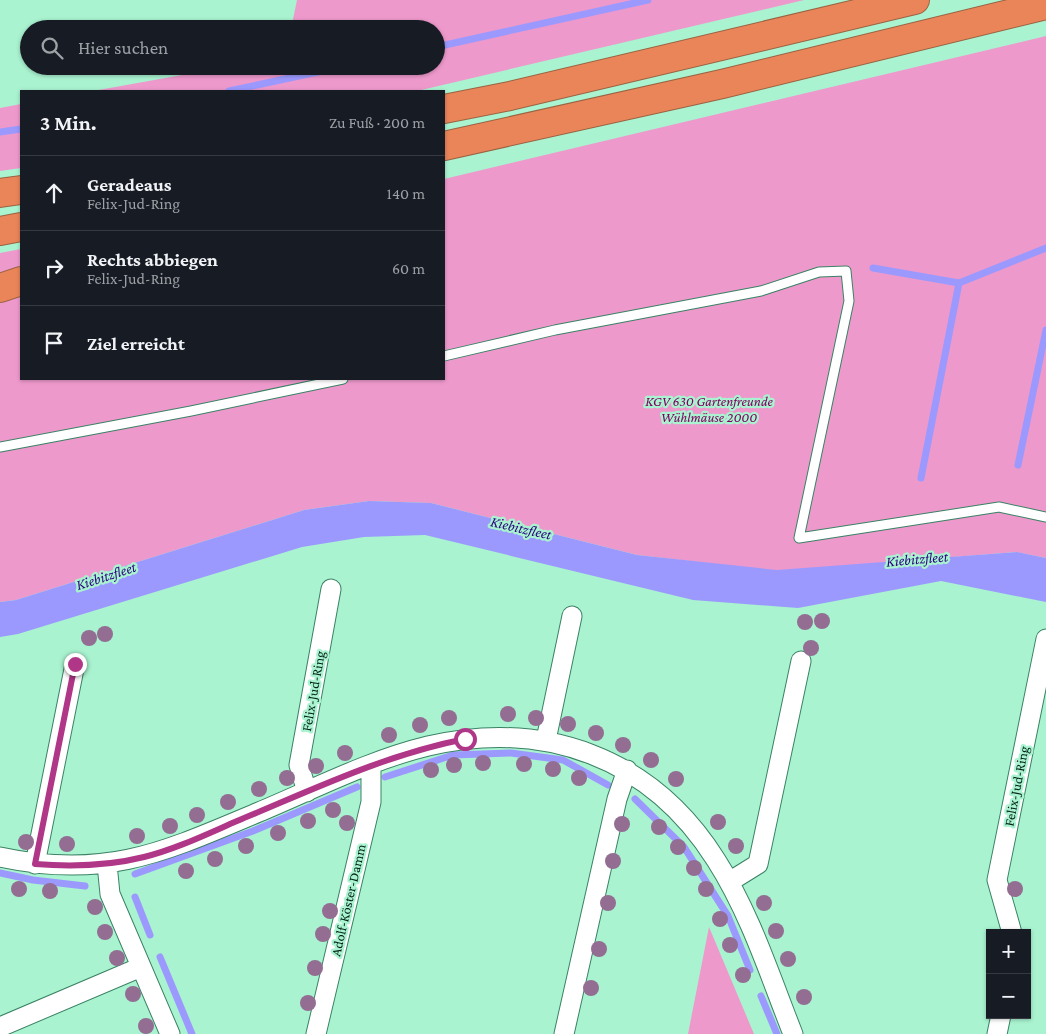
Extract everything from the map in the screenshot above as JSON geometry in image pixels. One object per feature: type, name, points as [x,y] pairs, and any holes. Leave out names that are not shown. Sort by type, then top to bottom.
[{"type":"highway","points":[[445,109],[530,91],[915,0]]},
{"type":"highway","points":[[445,146],[722,84],[1046,5]]},
{"type":"highway","points":[[0,194],[20,190]]},
{"type":"highway","points":[[0,231],[20,227]]},
{"type":"highway","points":[[0,288],[20,281]]},
{"type":"street","name":"Felix-Jud-Ring","points":[[307,792],[299,765],[331,589]]},
{"type":"street","points":[[546,740],[572,616]]},
{"type":"street","name":"Felix-Jud-Ring","points":[[1011,929],[997,880],[1046,639]]},
{"type":"street","points":[[729,882],[758,864],[801,661]]},
{"type":"street","points":[[35,864],[75,664]]},
{"type":"street","points":[[0,857],[35,864],[72,867],[108,864],[146,856],[185,843],[371,765],[419,748],[465,739],[505,736],[546,740],[593,755],[626,770],[675,806],[698,833],[729,882],[793,1034]]},
{"type":"street","name":"Adolf-Köster-Damm","points":[[316,1034],[371,802],[371,765]]},
{"type":"street","points":[[564,1034],[617,799],[626,770]]},
{"type":"street","points":[[108,864],[110,894],[170,1034]]},
{"type":"street","points":[[0,1027],[141,967]]},
{"type":"street","points":[[997,1034],[1000,1019]]},
{"type":"lane","points":[[445,356],[555,330],[762,291],[819,272],[846,271],[849,301],[799,538],[998,507],[1046,517]]},
{"type":"lane","points":[[0,448],[163,417],[338,380]]},
{"type":"green space","points":[[297,0],[804,0],[421,90],[99,90],[182,75],[445,75],[445,20],[293,20]]},
{"type":"green space","name":"KGV 630 Gartenfreunde Wühlmäuse 2000","points":[[1046,36],[1046,558],[1016,552],[777,571],[637,555],[431,503],[369,501],[304,510],[16,600],[0,602],[0,303],[20,296],[20,380],[445,380],[445,179]]},
{"type":"green space","points":[[20,104],[20,168],[0,171],[0,108]]},
{"type":"green space","points":[[20,249],[20,268],[0,275],[0,253]]},
{"type":"green space","points":[[709,927],[754,1034],[688,1034]]},
{"type":"water","name":"Kiebitzfleet","points":[[369,501],[431,503],[637,555],[777,570],[1017,552],[1046,558],[1046,602],[941,581],[798,608],[693,600],[425,535],[364,537],[302,547],[18,634],[0,637],[0,602],[16,600],[304,510]]},
{"type":"waterway","points":[[445,45],[648,0]]},
{"type":"waterway","points":[[234,90],[304,75]]},
{"type":"waterway","points":[[0,132],[20,129]]},
{"type":"waterway","points":[[873,268],[959,283],[1046,248]]},
{"type":"waterway","points":[[921,478],[959,283]]},
{"type":"waterway","points":[[1018,465],[1046,330]]},
{"type":"waterway","points":[[385,777],[453,755],[511,753],[563,760],[608,785]]},
{"type":"waterway","points":[[135,874],[253,831],[357,787]]},
{"type":"waterway","points":[[635,799],[684,847],[728,916],[750,970]]},
{"type":"waterway","points":[[0,873],[33,880],[85,886]]},
{"type":"waterway","points":[[135,897],[150,935]]},
{"type":"waterway","points":[[160,957],[192,1034]]},
{"type":"waterway","points":[[761,996],[777,1034]]},
{"type":"route","points":[[75,664],[35,864],[72,867],[108,864],[146,856],[185,843],[396,755],[427,746],[465,739]]}]
